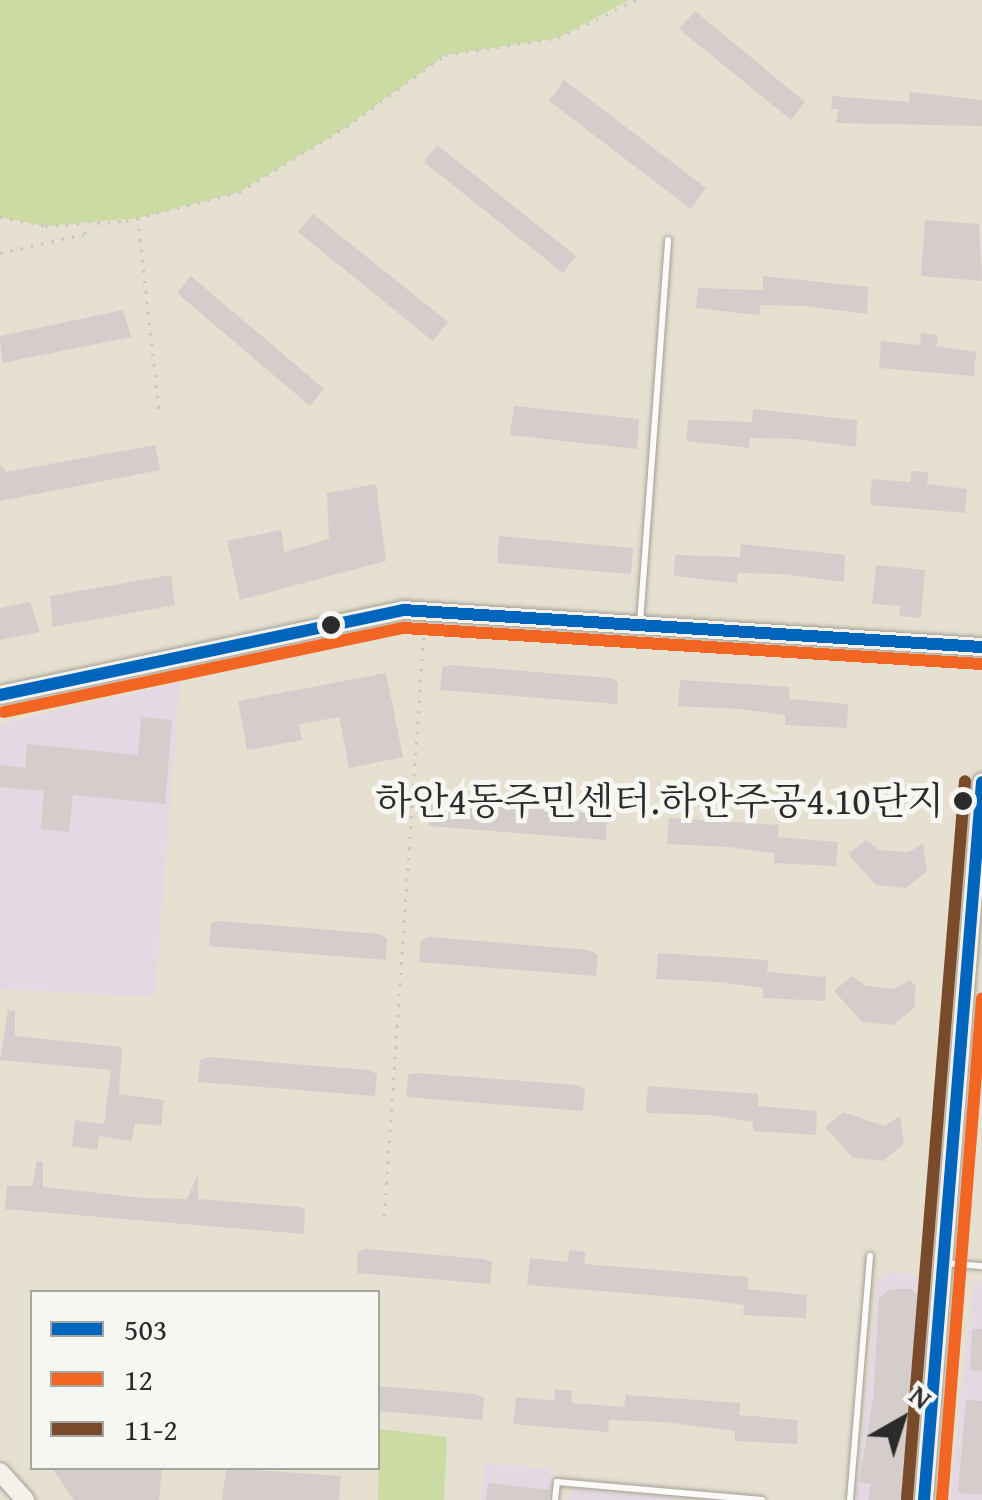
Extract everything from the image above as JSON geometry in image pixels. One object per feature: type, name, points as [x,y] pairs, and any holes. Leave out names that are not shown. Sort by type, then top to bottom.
[{"type":"street","points":[[0,695],[403,610],[982,648]]},
{"type":"street","points":[[924,1500],[982,782]]},
{"type":"street","points":[[0,1472],[25,1500]]},
{"type":"lane","points":[[640,624],[668,240]]},
{"type":"lane","points":[[850,1500],[870,1256]]},
{"type":"lane","points":[[943,1263],[982,1266]]},
{"type":"lane","points":[[555,1500],[556,1482],[762,1500]]},
{"type":"path","points":[[0,217],[44,226],[138,218],[239,192],[346,127],[444,55],[558,38],[636,0]]},
{"type":"path","points":[[138,218],[159,408]]},
{"type":"path","points":[[0,252],[84,234],[86,223]]},
{"type":"path","points":[[384,1216],[425,611]]},
{"type":"shaded area","points":[[180,682],[155,997],[0,989],[0,724]]},
{"type":"shaded area","points":[[890,1272],[922,1276],[931,1288],[911,1500],[856,1500],[878,1278]]},
{"type":"shaded area","points":[[982,1281],[982,1500],[950,1500],[972,1289]]},
{"type":"shaded area","points":[[485,1464],[550,1468],[549,1500],[481,1500]]},
{"type":"shaded area","points":[[572,1489],[705,1500],[566,1500]]},
{"type":"green space","points":[[0,0],[629,0],[558,38],[445,55],[346,127],[239,192],[138,218],[45,226],[0,217]]},
{"type":"green space","points":[[380,1429],[447,1437],[444,1500],[378,1500]]},
{"type":"building","points":[[695,11],[805,102],[791,120],[679,29]]},
{"type":"building","points":[[564,80],[706,188],[691,209],[549,101]]},
{"type":"building","points":[[910,92],[982,100],[982,126],[836,123],[838,109],[831,109],[832,96],[909,102]]},
{"type":"building","points":[[437,145],[576,256],[563,273],[424,162]]},
{"type":"building","points":[[313,214],[448,322],[433,341],[298,232]]},
{"type":"building","points":[[925,220],[979,224],[982,281],[921,276]]},
{"type":"building","points":[[191,276],[324,389],[310,406],[177,293]]},
{"type":"building","points":[[763,276],[868,287],[867,314],[806,306],[761,305],[759,315],[696,308],[698,288],[763,290]]},
{"type":"building","points":[[123,310],[131,337],[2,363],[0,336]]},
{"type":"building","points":[[921,333],[938,335],[936,346],[976,352],[974,376],[879,368],[881,341],[920,345]]},
{"type":"building","points":[[514,406],[639,419],[637,449],[510,435]]},
{"type":"building","points":[[753,409],[857,420],[856,447],[795,439],[750,438],[749,448],[686,441],[688,420],[752,422]]},
{"type":"building","points":[[155,445],[160,470],[0,501],[0,464],[6,472]]},
{"type":"building","points":[[912,471],[928,472],[927,484],[967,489],[965,513],[870,505],[872,479],[910,482]]},
{"type":"building","points":[[376,484],[386,561],[240,600],[227,541],[281,530],[284,552],[329,539],[327,493]]},
{"type":"building","points":[[499,536],[633,548],[631,574],[497,563]]},
{"type":"building","points":[[741,544],[845,555],[844,582],[783,574],[738,573],[737,583],[674,576],[675,555],[740,557]]},
{"type":"building","points":[[876,565],[925,570],[921,618],[899,616],[900,606],[872,604]]},
{"type":"building","points":[[171,575],[175,605],[53,627],[50,596]]},
{"type":"building","points":[[30,602],[40,632],[0,640],[0,608]]},
{"type":"building","points":[[442,667],[610,678],[618,682],[617,704],[440,690]]},
{"type":"building","points":[[386,673],[403,757],[349,768],[339,717],[299,724],[302,740],[247,750],[238,701]]},
{"type":"building","points":[[680,680],[790,687],[789,699],[848,704],[847,728],[785,725],[785,715],[740,709],[678,706]]},
{"type":"building","points":[[141,717],[172,720],[165,804],[73,795],[69,832],[41,829],[44,791],[0,787],[0,765],[25,768],[27,744],[138,755]]},
{"type":"building","points":[[439,801],[598,814],[607,818],[606,840],[429,826],[430,804]]},
{"type":"building","points":[[669,818],[779,825],[778,837],[838,842],[836,866],[774,863],[774,853],[729,847],[667,844]]},
{"type":"building","points":[[866,840],[879,850],[908,852],[923,844],[927,871],[906,888],[876,885],[848,854]]},
{"type":"building","points":[[211,923],[379,934],[387,938],[386,960],[209,946]]},
{"type":"building","points":[[430,937],[589,950],[598,955],[596,976],[419,962],[421,940]]},
{"type":"building","points":[[658,953],[768,960],[767,972],[826,977],[825,1001],[763,998],[763,988],[719,982],[656,979]]},
{"type":"building","points":[[852,976],[866,986],[894,989],[910,980],[916,987],[914,1008],[893,1025],[862,1022],[834,991]]},
{"type":"building","points":[[8,1010],[15,1011],[15,1036],[122,1047],[119,1094],[164,1100],[161,1126],[135,1123],[132,1141],[99,1136],[97,1150],[72,1146],[75,1120],[104,1124],[111,1070],[0,1060]]},
{"type":"building","points":[[209,1057],[368,1070],[377,1074],[375,1096],[198,1082],[200,1060]]},
{"type":"building","points":[[408,1075],[576,1085],[585,1090],[583,1111],[406,1097]]},
{"type":"building","points":[[648,1086],[758,1094],[758,1106],[817,1111],[816,1135],[753,1131],[753,1122],[709,1115],[646,1113]]},
{"type":"building","points":[[843,1112],[884,1126],[900,1116],[904,1144],[883,1161],[853,1158],[825,1127]]},
{"type":"building","points":[[37,1161],[43,1162],[43,1187],[143,1198],[187,1199],[198,1173],[198,1199],[299,1207],[305,1210],[304,1234],[5,1209],[7,1186],[32,1186]]},
{"type":"building","points":[[366,1249],[484,1259],[492,1262],[490,1284],[357,1273],[358,1252]]},
{"type":"building","points":[[569,1250],[586,1252],[584,1264],[748,1277],[748,1289],[807,1295],[806,1318],[743,1315],[744,1305],[699,1299],[527,1285],[530,1258],[568,1262]]},
{"type":"building","points":[[890,1289],[911,1289],[920,1297],[909,1443],[902,1500],[868,1500],[871,1484],[859,1482],[873,1400],[879,1298]]},
{"type":"building","points":[[972,1329],[982,1329],[982,1371],[970,1370]]},
{"type":"building","points":[[380,1386],[476,1394],[484,1398],[482,1420],[380,1411]]},
{"type":"building","points":[[555,1389],[572,1391],[571,1403],[624,1407],[626,1395],[740,1403],[739,1415],[798,1420],[797,1444],[735,1441],[735,1431],[664,1422],[609,1420],[608,1432],[513,1424],[516,1397],[554,1401]]},
{"type":"building","points":[[966,1400],[982,1401],[982,1495],[958,1493]]},
{"type":"building","points":[[53,1470],[162,1470],[159,1500],[74,1500]]},
{"type":"building","points":[[226,1470],[341,1476],[339,1500],[222,1500]]},
{"type":"building","points":[[488,1483],[549,1490],[548,1500],[486,1500]]},
{"type":"transit line","name":"503","points":[[0,695],[403,610],[982,647]]},
{"type":"transit line","name":"12","points":[[4,712],[404,628],[981,664]]},
{"type":"transit line","name":"11-2","points":[[907,1499],[965,781]]},
{"type":"transit line","name":"503","points":[[924,1500],[982,782]]},
{"type":"transit line","name":"12","points":[[942,1500],[982,999]]},
{"type":"place","name":"하안4동주민센터.하안주공4.10단지","points":[[963,801]]}]
